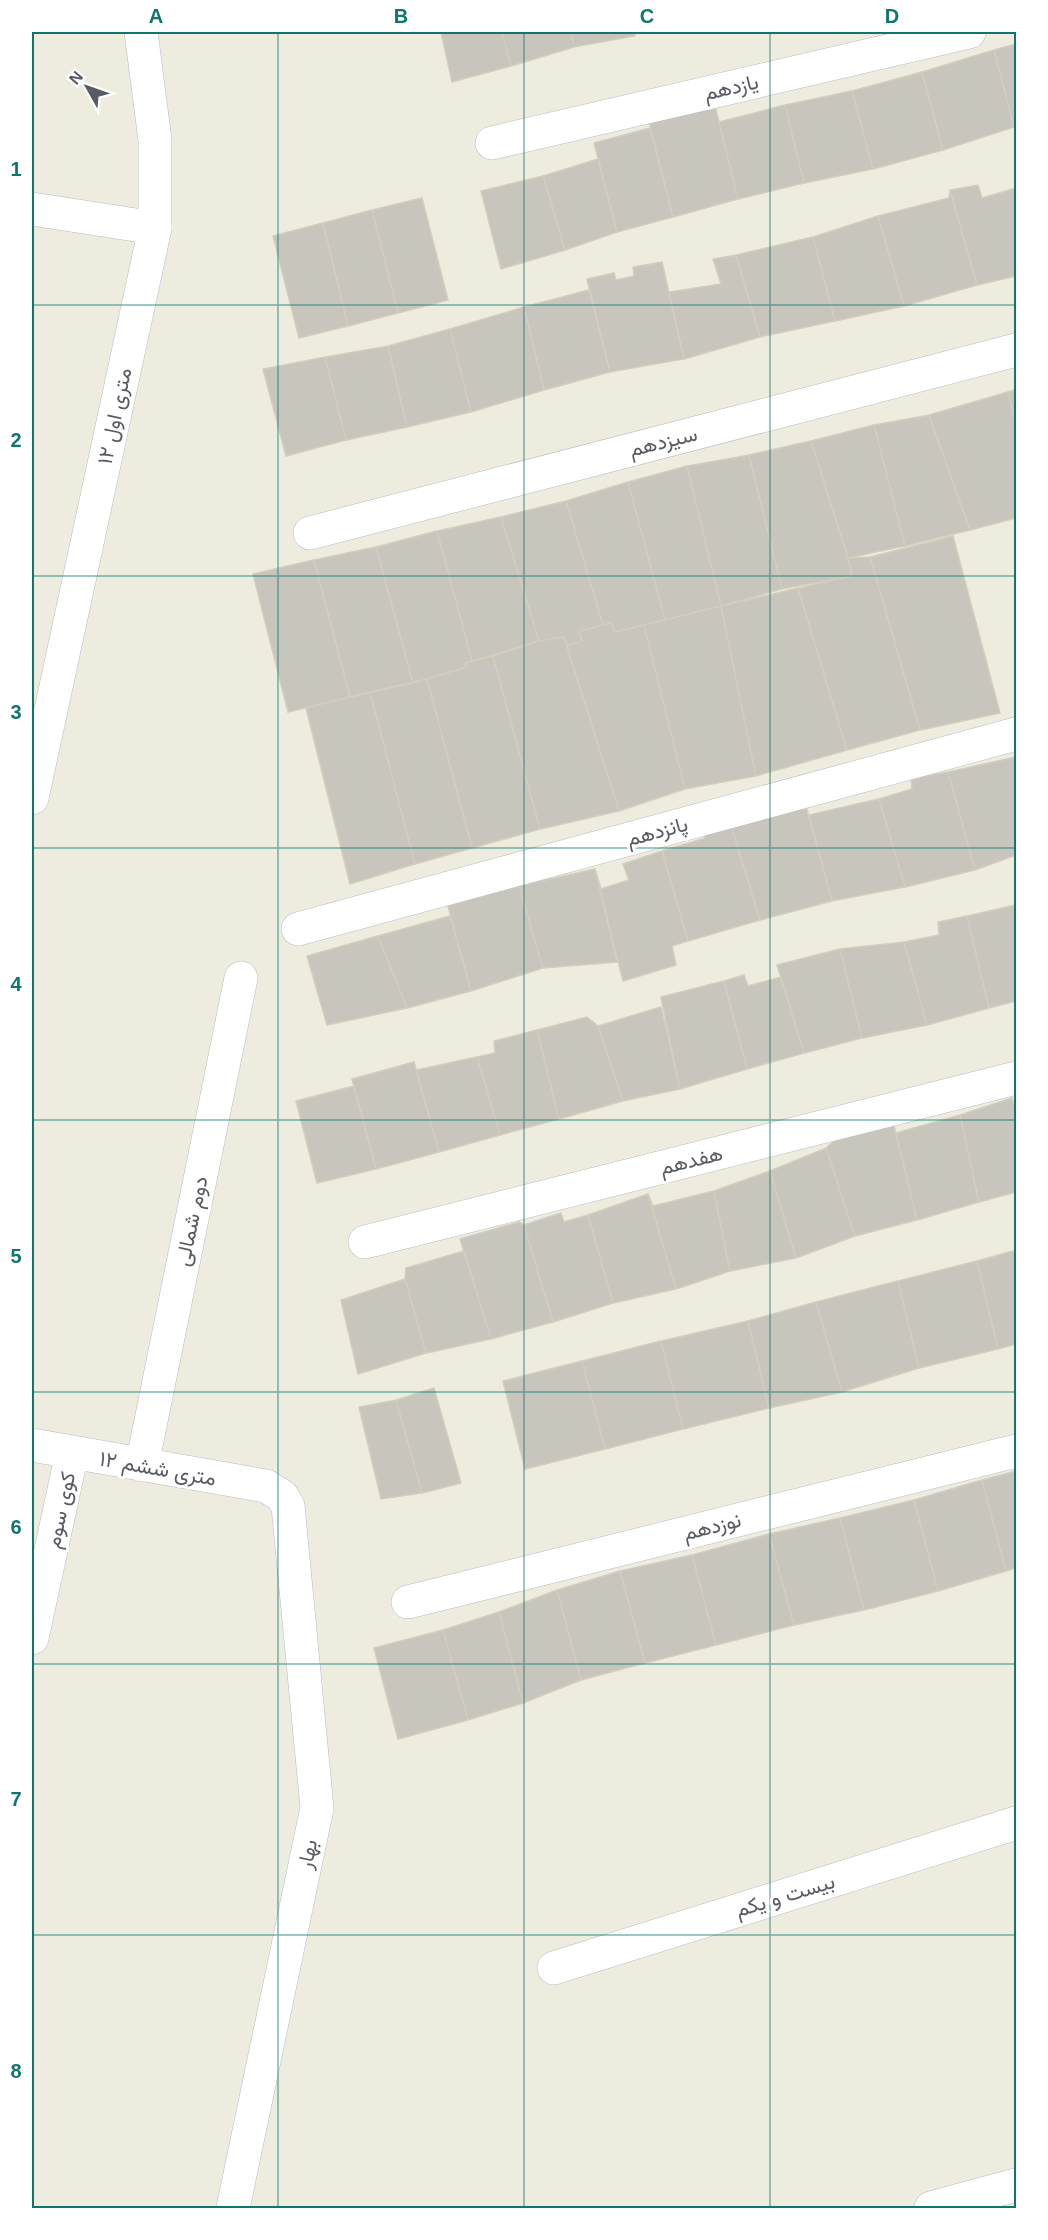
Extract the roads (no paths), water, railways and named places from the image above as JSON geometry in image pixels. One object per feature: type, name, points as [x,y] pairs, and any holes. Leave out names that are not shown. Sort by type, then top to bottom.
[{"type":"street","name":"۱۲ متری اول","points":[[32,798],[155,228],[155,140],[141,32]]},
{"type":"street","name":"یازدهم","points":[[492,143],[969,32]]},
{"type":"street","points":[[32,209],[155,228]]},
{"type":"street","name":"سیزدهم","points":[[310,533],[1017,350]]},
{"type":"street","name":"پانزدهم","points":[[298,929],[1017,734]]},
{"type":"street","name":"دوم شمالی","points":[[142,1465],[241,978]]},
{"type":"street","name":"هفدهم","points":[[365,1242],[1017,1078]]},
{"type":"street","name":"۱۲ متری ششم","points":[[32,1445],[266,1486],[282,1496]]},
{"type":"street","name":"نوزدهم","points":[[408,1602],[1017,1451]]},
{"type":"street","name":"کوی سوم","points":[[32,1638],[72,1453]]},
{"type":"street","name":"بهار","points":[[232,2208],[316,1808],[288,1506],[282,1496]]},
{"type":"street","name":"بیست و یکم","points":[[554,1968],[1017,1823]]},
{"type":"street","points":[[932,2208],[1017,2185]]}]
